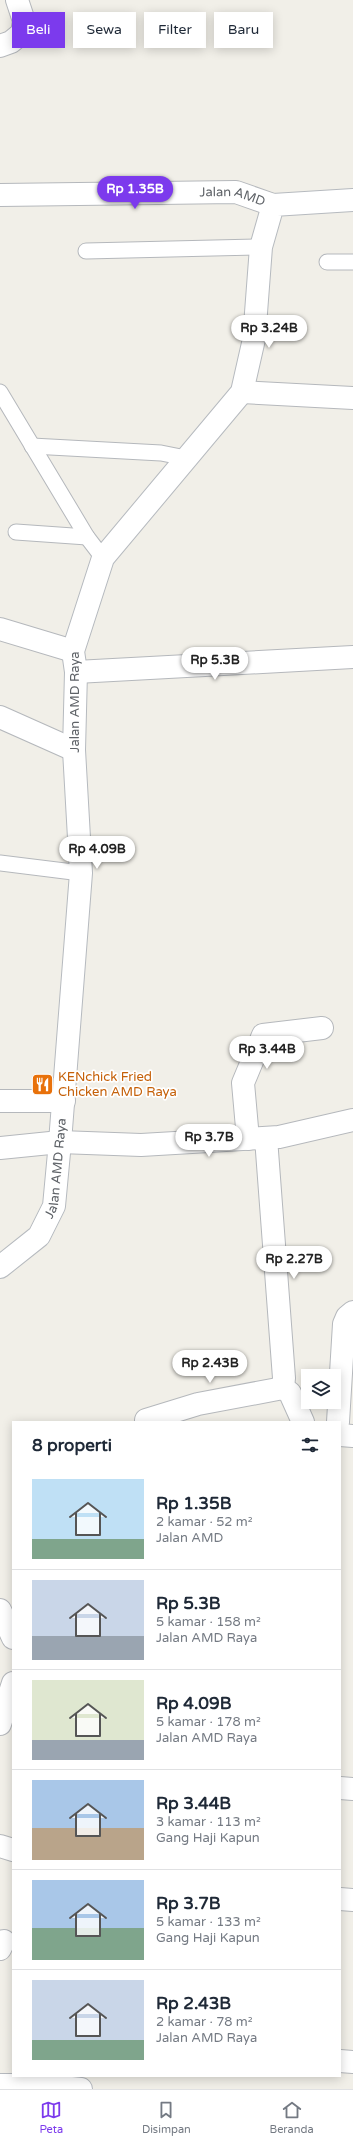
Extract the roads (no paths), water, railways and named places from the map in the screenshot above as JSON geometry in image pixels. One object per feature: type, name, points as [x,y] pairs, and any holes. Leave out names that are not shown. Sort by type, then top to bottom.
[{"type":"street","points":[[0,46],[11,42],[22,33],[24,21],[18,0]]},
{"type":"street","name":"Jalan AMD","points":[[0,195],[236,192],[273,204]]},
{"type":"street","points":[[273,204],[353,200]]},
{"type":"street","name":"Jalan AMD Raya","points":[[0,1267],[39,1236],[54,1206],[64,1101],[81,873],[74,750],[74,661],[103,558],[242,392],[254,339],[261,247],[273,204]]},
{"type":"street","points":[[242,392],[353,398]]},
{"type":"street","points":[[0,630],[74,661],[353,657]]},
{"type":"street","points":[[0,717],[74,750]]},
{"type":"street","points":[[282,1388],[284,1378],[257,1138],[243,1083],[263,1035],[322,1028]]},
{"type":"street","points":[[0,1101],[64,1101]]},
{"type":"street","points":[[0,1148],[60,1142],[141,1146],[279,1137],[353,1120]]},
{"type":"street","points":[[338,1421],[344,1324],[347,1316],[353,1312]]},
{"type":"street","points":[[146,1420],[198,1404],[282,1388],[290,1393],[304,1421]]},
{"type":"street","points":[[341,1435],[353,1436]]},
{"type":"street","points":[[0,1610],[12,1636]]},
{"type":"street","points":[[0,1724],[12,1686]]},
{"type":"street","points":[[341,1788],[353,1788]]},
{"type":"street","points":[[0,1846],[12,1850]]},
{"type":"street","points":[[341,1899],[353,1900]]},
{"type":"street","points":[[341,2061],[353,2062]]},
{"type":"street","points":[[0,2085],[42,2081],[81,2089]]},
{"type":"lane","points":[[86,251],[261,247]]},
{"type":"lane","points":[[327,262],[353,262]]},
{"type":"lane","points":[[0,392],[87,537],[103,558]]},
{"type":"lane","points":[[32,446],[161,453],[186,458]]},
{"type":"lane","points":[[16,532],[87,537]]},
{"type":"lane","points":[[0,863],[81,873]]},
{"type":"place","name":"KENchick Fried Chicken AMD Raya","points":[[43,1084]]}]
